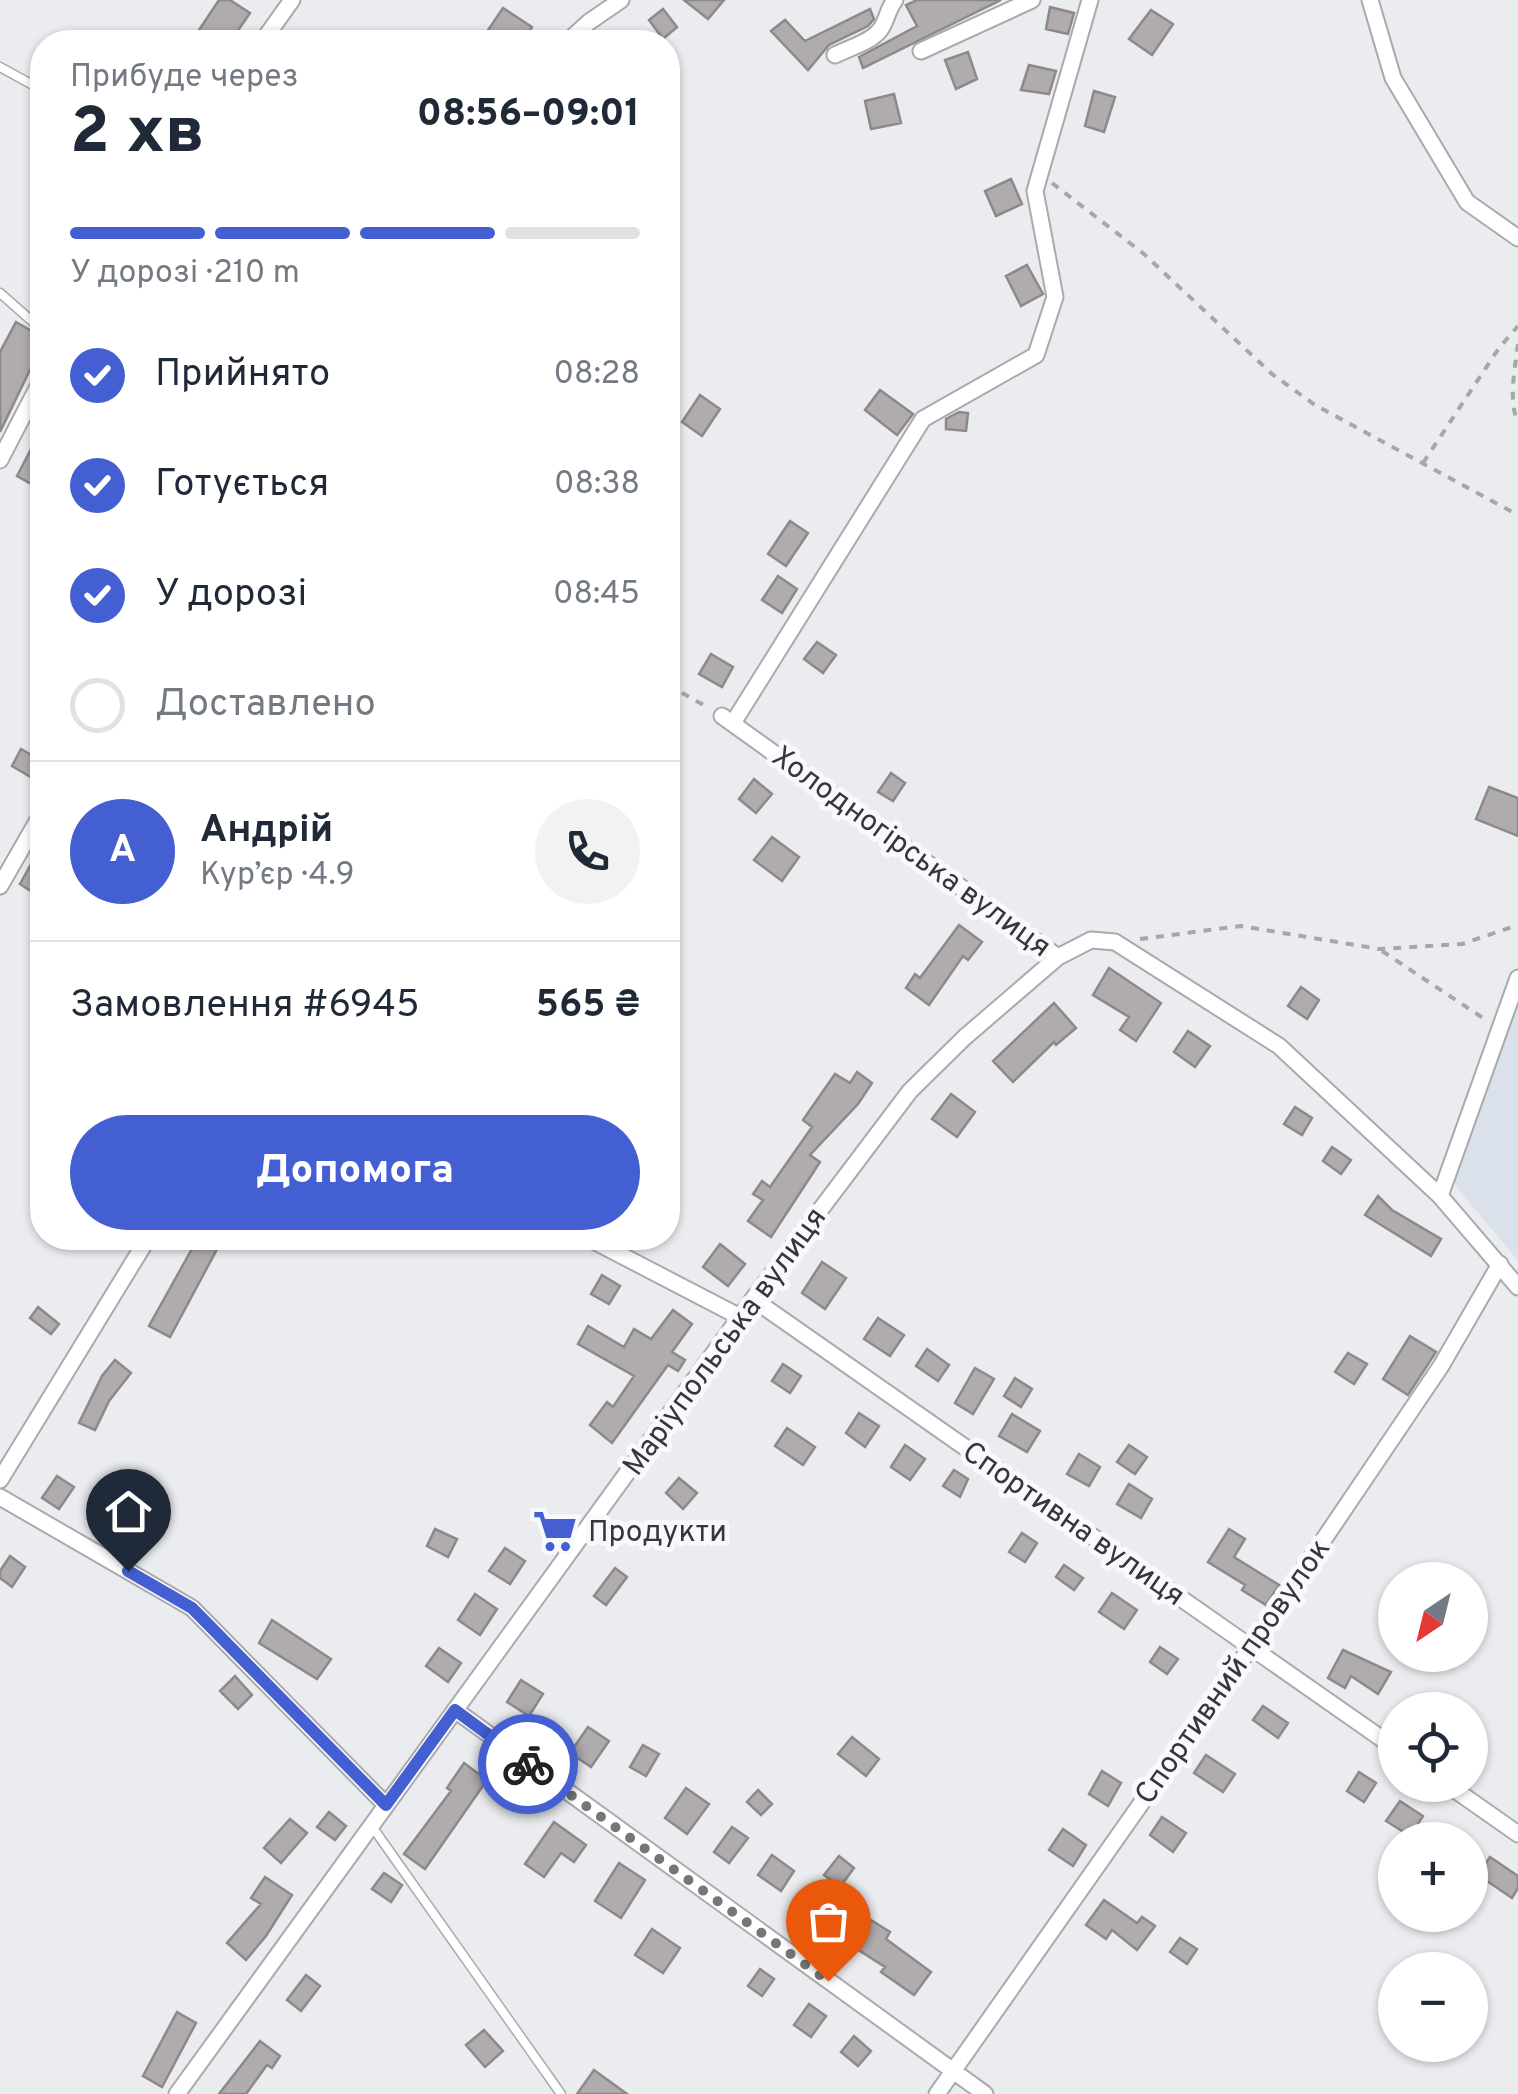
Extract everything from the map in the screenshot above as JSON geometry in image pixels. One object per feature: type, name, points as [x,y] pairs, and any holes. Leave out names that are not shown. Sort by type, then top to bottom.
[{"type":"street","points":[[271,30],[292,0]]},
{"type":"street","points":[[580,30],[620,0]]},
{"type":"street","points":[[835,55],[875,35],[895,0]]},
{"type":"street","points":[[921,52],[1032,0]]},
{"type":"street","points":[[727,719],[923,420],[1036,355],[1055,297],[1035,191],[1090,0]]},
{"type":"street","points":[[1370,0],[1393,78],[1468,202],[1518,238]]},
{"type":"street","points":[[0,460],[30,402]]},
{"type":"street","name":"Холодногірська вулиця","points":[[727,719],[1058,958],[1092,940],[1116,942]]},
{"type":"street","points":[[0,886],[30,834]]},
{"type":"street","points":[[1116,942],[1279,1046],[1440,1196],[1518,1286]]},
{"type":"street","name":"Маріупольська вулиця","points":[[177,2094],[753,1298],[910,1091],[964,1038],[1058,958]]},
{"type":"street","points":[[1440,1196],[1518,978]]},
{"type":"street","points":[[0,1480],[141,1250]]},
{"type":"street","points":[[611,1250],[740,1317]]},
{"type":"street","name":"Спортивний провулок","points":[[937,2094],[1251,1647],[1440,1366],[1500,1264]]},
{"type":"street","name":"Спортивна вулиця","points":[[753,1298],[1378,1736]]},
{"type":"street","points":[[0,1497],[192,1608],[386,1805]]},
{"type":"street","points":[[455,1710],[985,2094]]},
{"type":"street","points":[[1472,1802],[1518,1834]]},
{"type":"lane","points":[[0,68],[30,84]]},
{"type":"lane","points":[[0,293],[30,319]]},
{"type":"lane","points":[[372,1825],[561,2094]]},
{"type":"path","points":[[1040,174],[1144,254],[1272,374],[1315,405],[1518,515]]},
{"type":"path","points":[[1423,464],[1499,348],[1518,326]]},
{"type":"path","points":[[1518,344],[1514,381],[1518,423]]},
{"type":"path","points":[[680,692],[727,719]]},
{"type":"path","points":[[1116,942],[1241,926],[1379,949],[1462,944],[1518,924]]},
{"type":"path","points":[[1379,949],[1500,1029]]},
{"type":"shaded area","points":[[1518,1001],[1518,1261],[1451,1180]]},
{"type":"building","points":[[219,0],[230,0],[250,13],[238,30],[199,30]]},
{"type":"building","points":[[684,0],[724,0],[708,19]]},
{"type":"building","points":[[917,0],[1001,0],[863,68],[859,57],[917,26],[906,5]]},
{"type":"building","points":[[1050,7],[1074,13],[1068,34],[1046,29]]},
{"type":"building","points":[[503,8],[532,27],[530,30],[488,30]]},
{"type":"building","points":[[663,9],[677,27],[656,30],[649,20]]},
{"type":"building","points":[[870,9],[874,19],[868,26],[829,45],[808,70],[771,31],[785,20],[805,41]]},
{"type":"building","points":[[1151,10],[1173,24],[1152,55],[1129,39]]},
{"type":"building","points":[[968,52],[977,79],[956,89],[945,60]]},
{"type":"building","points":[[1029,65],[1056,71],[1049,94],[1021,90]]},
{"type":"building","points":[[1094,91],[1115,97],[1104,132],[1085,126]]},
{"type":"building","points":[[894,94],[901,123],[871,129],[865,101]]},
{"type":"building","points":[[1011,179],[1022,204],[996,216],[985,191]]},
{"type":"building","points":[[1027,265],[1043,294],[1021,306],[1006,276]]},
{"type":"building","points":[[16,322],[30,330],[30,370],[0,432],[0,352]]},
{"type":"building","points":[[880,390],[913,414],[897,435],[865,410]]},
{"type":"building","points":[[700,395],[720,409],[702,436],[682,422]]},
{"type":"building","points":[[959,412],[968,413],[966,431],[946,429],[946,419]]},
{"type":"building","points":[[30,451],[30,483],[17,476]]},
{"type":"building","points":[[790,521],[808,533],[786,566],[768,554]]},
{"type":"building","points":[[778,576],[797,589],[782,613],[762,600]]},
{"type":"building","points":[[817,642],[836,655],[823,673],[804,659]]},
{"type":"building","points":[[711,654],[733,667],[722,687],[699,674]]},
{"type":"building","points":[[21,749],[30,754],[30,777],[12,766]]},
{"type":"building","points":[[891,773],[905,783],[893,801],[878,792]]},
{"type":"building","points":[[754,779],[772,794],[756,813],[739,799]]},
{"type":"building","points":[[1489,787],[1518,798],[1518,836],[1476,819]]},
{"type":"building","points":[[772,837],[799,857],[782,881],[754,860]]},
{"type":"building","points":[[30,866],[30,890],[20,884]]},
{"type":"building","points":[[959,925],[982,942],[968,960],[963,956],[929,1005],[906,988],[915,974],[920,978]]},
{"type":"building","points":[[1109,968],[1161,1003],[1136,1041],[1120,1030],[1129,1017],[1093,995]]},
{"type":"building","points":[[1301,987],[1319,1000],[1307,1019],[1288,1006]]},
{"type":"building","points":[[1054,1003],[1076,1028],[1056,1045],[1054,1042],[1013,1082],[993,1061]]},
{"type":"building","points":[[1188,1031],[1210,1046],[1195,1067],[1174,1052]]},
{"type":"building","points":[[857,1072],[872,1083],[858,1104],[810,1155],[820,1162],[771,1237],[748,1221],[763,1200],[753,1194],[762,1181],[770,1187],[812,1127],[803,1120],[835,1074],[850,1083]]},
{"type":"building","points":[[951,1094],[975,1112],[957,1137],[932,1119]]},
{"type":"building","points":[[1295,1107],[1312,1118],[1302,1135],[1284,1124]]},
{"type":"building","points":[[1332,1147],[1351,1160],[1341,1174],[1323,1161]]},
{"type":"building","points":[[1378,1196],[1392,1210],[1441,1239],[1431,1256],[1365,1215]]},
{"type":"building","points":[[720,1244],[745,1264],[728,1286],[703,1267]]},
{"type":"building","points":[[191,1250],[217,1250],[170,1337],[149,1326]]},
{"type":"building","points":[[822,1262],[846,1278],[825,1309],[802,1293]]},
{"type":"building","points":[[602,1275],[620,1286],[609,1304],[591,1294]]},
{"type":"building","points":[[38,1307],[59,1324],[51,1334],[30,1318]]},
{"type":"building","points":[[673,1310],[692,1324],[672,1352],[685,1360],[678,1371],[668,1365],[612,1443],[590,1425],[607,1402],[613,1407],[634,1376],[578,1344],[588,1326],[624,1347],[634,1329],[651,1339]]},
{"type":"building","points":[[878,1318],[904,1335],[890,1356],[864,1339]]},
{"type":"building","points":[[1410,1336],[1436,1352],[1408,1395],[1383,1379]]},
{"type":"building","points":[[927,1349],[949,1365],[938,1381],[916,1366]]},
{"type":"building","points":[[1348,1353],[1367,1364],[1354,1384],[1335,1372]]},
{"type":"building","points":[[115,1360],[131,1373],[109,1401],[95,1430],[79,1423],[102,1376]]},
{"type":"building","points":[[783,1364],[801,1376],[790,1393],[772,1381]]},
{"type":"building","points":[[975,1368],[994,1379],[973,1414],[955,1403]]},
{"type":"building","points":[[1015,1378],[1032,1389],[1021,1407],[1004,1396]]},
{"type":"building","points":[[859,1413],[879,1426],[865,1447],[846,1433]]},
{"type":"building","points":[[1012,1414],[1040,1431],[1027,1452],[999,1436]]},
{"type":"building","points":[[787,1428],[815,1447],[803,1465],[775,1446]]},
{"type":"building","points":[[905,1445],[925,1459],[910,1480],[891,1467]]},
{"type":"building","points":[[1129,1445],[1147,1457],[1135,1474],[1117,1462]]},
{"type":"building","points":[[1079,1454],[1100,1467],[1089,1486],[1067,1474]]},
{"type":"building","points":[[954,1470],[968,1479],[960,1497],[943,1486]]},
{"type":"building","points":[[57,1476],[74,1487],[59,1509],[42,1498]]},
{"type":"building","points":[[679,1478],[697,1493],[683,1509],[666,1493]]},
{"type":"building","points":[[1129,1484],[1152,1499],[1141,1518],[1117,1504]]},
{"type":"building","points":[[124,1521],[146,1536],[132,1556],[110,1540]]},
{"type":"building","points":[[435,1529],[457,1539],[448,1557],[427,1546]]},
{"type":"building","points":[[1229,1529],[1245,1539],[1234,1557],[1279,1585],[1266,1605],[1242,1590],[1245,1585],[1208,1562]]},
{"type":"building","points":[[1022,1533],[1037,1543],[1025,1562],[1009,1552]]},
{"type":"building","points":[[505,1548],[525,1561],[510,1584],[489,1571]]},
{"type":"building","points":[[10,1556],[25,1567],[12,1587],[0,1578]]},
{"type":"building","points":[[1064,1565],[1083,1578],[1074,1590],[1056,1577]]},
{"type":"building","points":[[615,1568],[627,1577],[606,1605],[594,1596]]},
{"type":"building","points":[[1112,1593],[1137,1610],[1124,1629],[1099,1612]]},
{"type":"building","points":[[475,1594],[497,1609],[480,1635],[458,1620]]},
{"type":"building","points":[[272,1620],[331,1659],[317,1679],[259,1643]]},
{"type":"building","points":[[1160,1647],[1178,1659],[1167,1674],[1150,1662]]},
{"type":"building","points":[[439,1648],[461,1663],[448,1682],[426,1666]]},
{"type":"building","points":[[1343,1650],[1378,1666],[1378,1672],[1391,1672],[1378,1694],[1351,1676],[1345,1688],[1328,1678]]},
{"type":"building","points":[[235,1676],[252,1695],[238,1709],[220,1691]]},
{"type":"building","points":[[521,1680],[543,1694],[529,1716],[507,1702]]},
{"type":"building","points":[[1263,1706],[1288,1723],[1278,1738],[1253,1720]]},
{"type":"building","points":[[588,1727],[609,1741],[591,1767],[570,1753]]},
{"type":"building","points":[[852,1737],[879,1759],[866,1776],[838,1754]]},
{"type":"building","points":[[643,1745],[659,1754],[646,1776],[630,1767]]},
{"type":"building","points":[[1206,1755],[1235,1774],[1223,1792],[1194,1773]]},
{"type":"building","points":[[464,1763],[487,1780],[425,1869],[404,1854],[451,1791],[447,1788]]},
{"type":"building","points":[[1102,1771],[1121,1783],[1108,1806],[1089,1794]]},
{"type":"building","points":[[1359,1772],[1376,1783],[1364,1802],[1347,1791]]},
{"type":"building","points":[[686,1788],[709,1804],[687,1834],[665,1818]]},
{"type":"building","points":[[758,1790],[772,1804],[761,1815],[747,1802]]},
{"type":"building","points":[[1399,1802],[1423,1816],[1419,1822],[1386,1821]]},
{"type":"building","points":[[329,1812],[346,1826],[335,1840],[317,1827]]},
{"type":"building","points":[[1162,1817],[1186,1833],[1173,1852],[1150,1835]]},
{"type":"building","points":[[290,1819],[307,1833],[281,1863],[264,1848]]},
{"type":"building","points":[[554,1822],[586,1845],[574,1862],[561,1853],[544,1877],[525,1864]]},
{"type":"building","points":[[732,1827],[748,1838],[729,1863],[714,1852]]},
{"type":"building","points":[[1063,1829],[1086,1845],[1073,1866],[1049,1850]]},
{"type":"building","points":[[772,1855],[794,1871],[781,1891],[758,1875]]},
{"type":"building","points":[[839,1856],[854,1868],[840,1887],[824,1875]]},
{"type":"building","points":[[1490,1857],[1518,1876],[1518,1888],[1512,1898],[1488,1882]]},
{"type":"building","points":[[619,1863],[645,1880],[621,1918],[595,1901]]},
{"type":"building","points":[[384,1873],[402,1885],[391,1902],[372,1889]]},
{"type":"building","points":[[265,1877],[292,1895],[246,1960],[227,1943],[261,1904],[251,1898]]},
{"type":"building","points":[[1104,1900],[1137,1923],[1142,1917],[1155,1926],[1137,1950],[1112,1930],[1106,1939],[1086,1925]]},
{"type":"building","points":[[871,1920],[890,1932],[886,1939],[931,1972],[914,1995],[881,1972],[885,1967],[854,1947]]},
{"type":"building","points":[[652,1929],[680,1948],[663,1973],[635,1955]]},
{"type":"building","points":[[1180,1938],[1197,1949],[1187,1964],[1170,1952]]},
{"type":"building","points":[[760,1969],[774,1979],[762,1996],[748,1986]]},
{"type":"building","points":[[306,1975],[320,1986],[301,2011],[287,2000]]},
{"type":"building","points":[[809,2004],[826,2016],[811,2037],[794,2025]]},
{"type":"building","points":[[177,2012],[196,2023],[162,2087],[143,2076]]},
{"type":"building","points":[[484,2030],[503,2051],[485,2067],[466,2045]]},
{"type":"building","points":[[854,2036],[871,2051],[858,2066],[841,2052]]},
{"type":"building","points":[[260,2041],[280,2056],[272,2068],[267,2065],[246,2094],[219,2094]]},
{"type":"building","points":[[594,2070],[627,2094],[577,2094]]},
{"type":"way so far","points":[[528,1764],[828,1981]]},
{"type":"place","name":"Продукти","points":[[555,1531]]},
{"type":"route","points":[[128,1571],[192,1608],[386,1805],[455,1710],[528,1764]]}]
